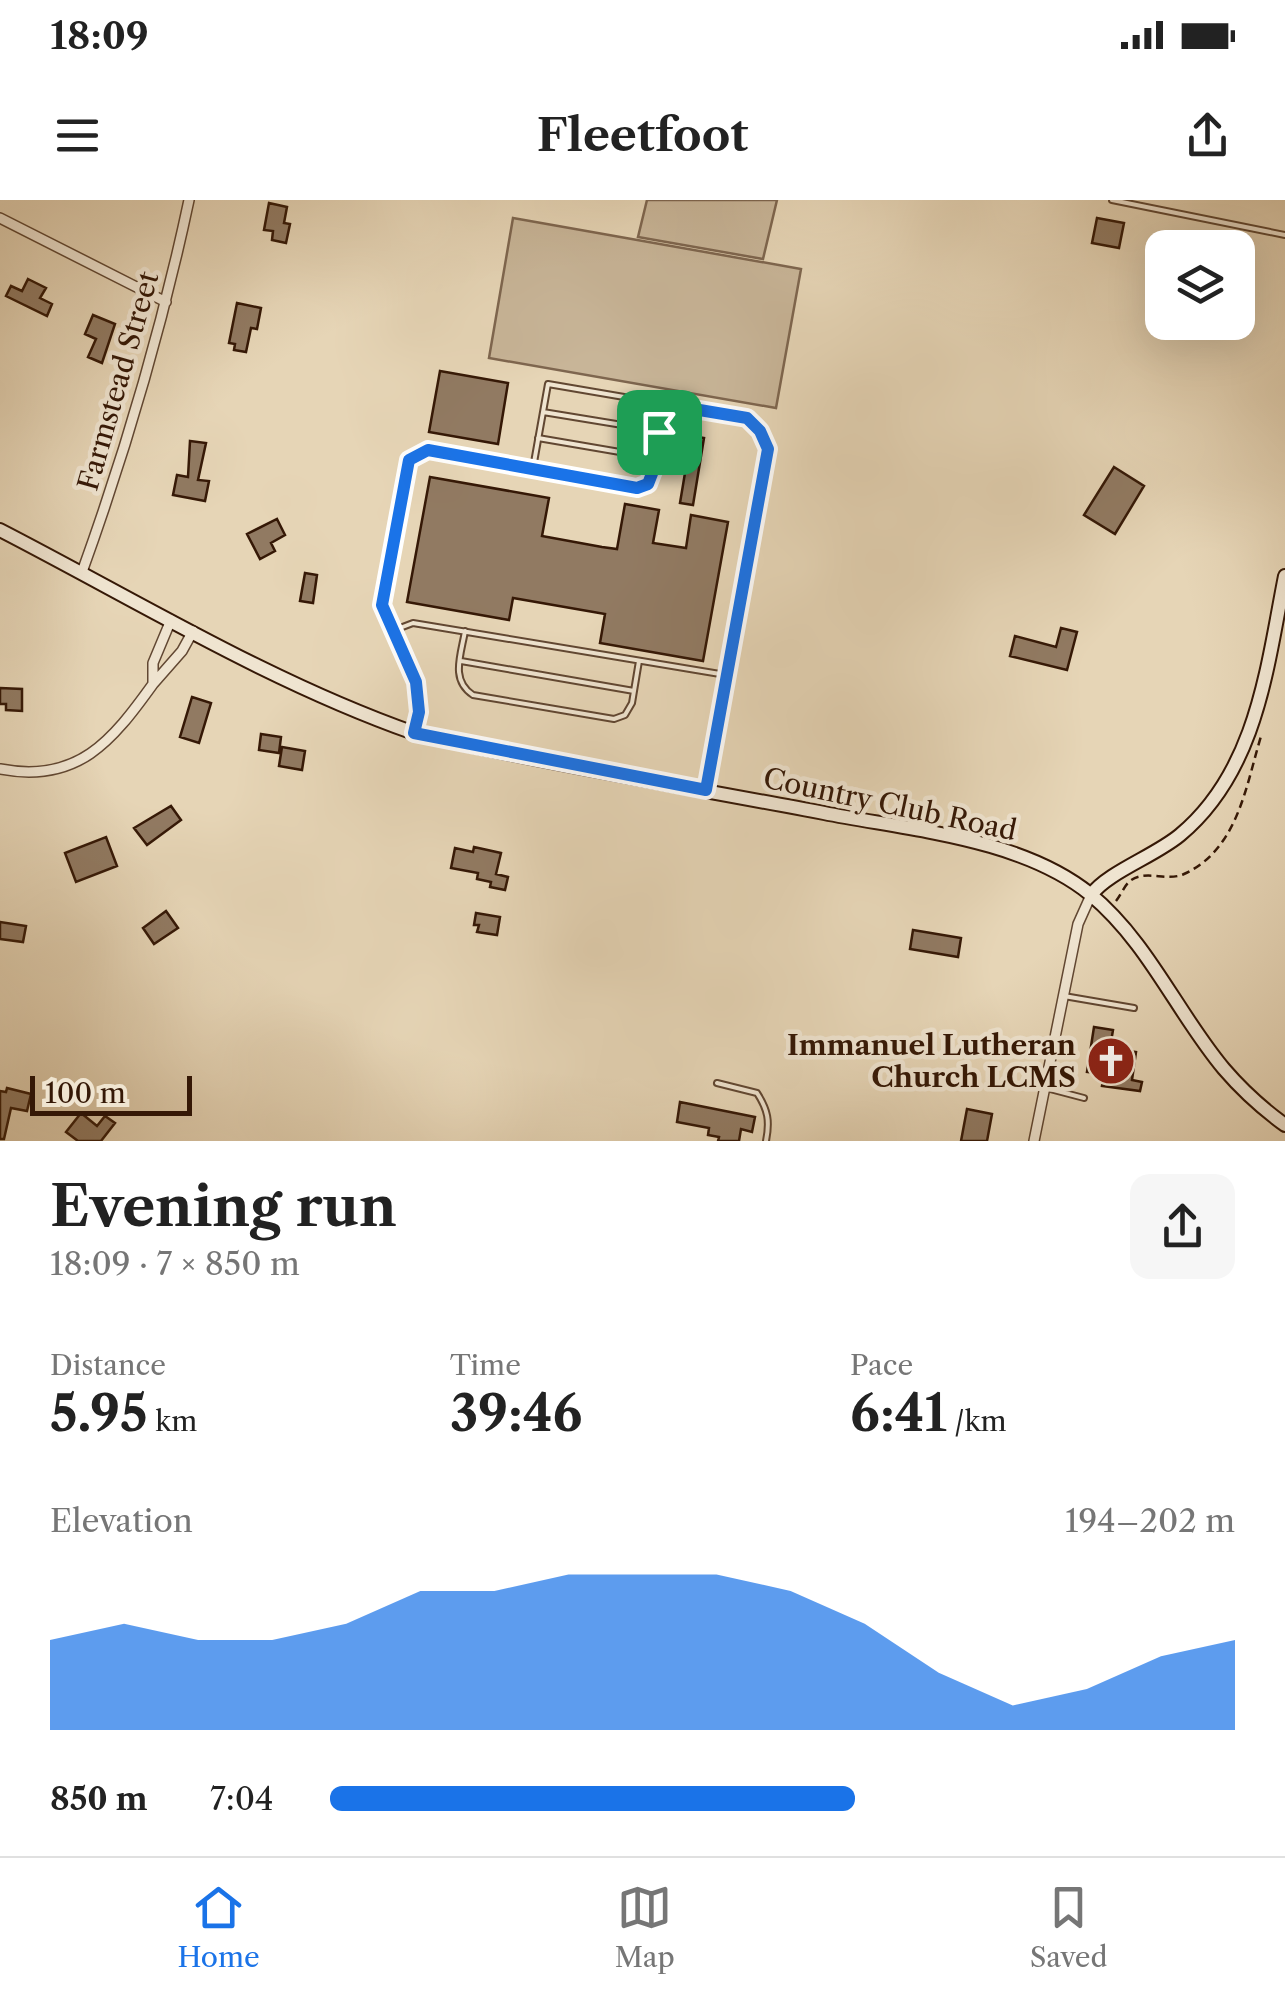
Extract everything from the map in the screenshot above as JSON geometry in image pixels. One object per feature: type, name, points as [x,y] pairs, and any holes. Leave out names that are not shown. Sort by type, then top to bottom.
[{"type":"main road","name":"Country Club Road","points":[[0,530],[353,712],[414,733],[987,846],[1036,861],[1091,895],[1150,960],[1222,1068],[1285,1126]]},
{"type":"main road","points":[[1091,895],[1104,881],[1182,834],[1220,790],[1251,728],[1279,645],[1285,576]]},
{"type":"street","name":"Farmstead Street","points":[[82,572],[120,463],[166,302],[189,200]]},
{"type":"street","points":[[0,218],[166,302]]},
{"type":"street","points":[[152,684],[153,663],[172,620]]},
{"type":"street","points":[[0,769],[43,772],[62,768],[97,751],[119,730],[194,630]]},
{"type":"street","points":[[1034,1141],[1078,924],[1091,895]]},
{"type":"lane","points":[[1112,200],[1285,235]]},
{"type":"lane","points":[[532,468],[548,384],[747,418],[760,431],[768,449],[706,790]]},
{"type":"lane","points":[[414,733],[419,712],[416,682],[382,605],[409,460],[428,450],[637,488],[648,484],[664,404]]},
{"type":"lane","points":[[543,412],[659,432]]},
{"type":"lane","points":[[538,438],[655,458]]},
{"type":"lane","points":[[392,632],[413,622],[727,676]]},
{"type":"lane","points":[[465,631],[458,676],[462,688],[473,696],[614,718],[625,715],[634,691],[638,660]]},
{"type":"lane","points":[[460,661],[634,691]]},
{"type":"lane","points":[[1064,996],[1134,1008]]},
{"type":"lane","points":[[717,1083],[757,1093],[767,1108],[770,1123],[766,1141]]},
{"type":"lane","points":[[1046,1088],[1084,1098]]},
{"type":"shaded area","points":[[647,200],[777,200],[763,259],[638,237]]},
{"type":"shaded area","points":[[513,218],[801,269],[776,408],[489,358]]},
{"type":"building","points":[[269,203],[287,207],[284,223],[290,224],[286,243],[272,240],[273,231],[264,230]]},
{"type":"building","points":[[1097,218],[1124,223],[1119,248],[1092,243]]},
{"type":"building","points":[[28,279],[46,288],[40,298],[52,304],[47,316],[6,296],[11,286],[22,291]]},
{"type":"building","points":[[237,303],[261,308],[257,329],[251,328],[246,352],[234,350],[235,344],[229,343]]},
{"type":"building","points":[[93,315],[115,324],[102,363],[88,357],[96,339],[85,334]]},
{"type":"building","points":[[440,371],[508,383],[498,444],[429,432]]},
{"type":"building","points":[[675,433],[704,438],[693,505],[680,503],[686,467],[670,465]]},
{"type":"building","points":[[190,441],[206,443],[198,480],[209,481],[205,501],[173,495],[177,475],[188,477]]},
{"type":"building","points":[[1114,467],[1144,486],[1115,534],[1084,515]]},
{"type":"building","points":[[430,477],[549,498],[542,536],[602,547],[617,549],[625,504],[659,510],[653,543],[686,548],[691,515],[728,522],[703,661],[600,643],[605,614],[513,598],[509,620],[407,602]]},
{"type":"building","points":[[277,519],[285,535],[271,543],[275,551],[260,559],[247,534]]},
{"type":"building","points":[[305,573],[317,575],[313,603],[300,601]]},
{"type":"building","points":[[1061,628],[1077,632],[1067,670],[1010,656],[1015,636],[1056,647]]},
{"type":"building","points":[[0,688],[22,689],[22,711],[6,710],[6,704],[0,704]]},
{"type":"building","points":[[192,697],[211,703],[199,743],[180,737]]},
{"type":"building","points":[[261,734],[281,737],[279,753],[259,750]]},
{"type":"building","points":[[282,747],[305,751],[302,770],[279,766]]},
{"type":"building","points":[[171,806],[181,820],[147,845],[134,828]]},
{"type":"building","points":[[106,837],[117,866],[76,882],[65,853]]},
{"type":"building","points":[[474,847],[501,853],[496,874],[508,877],[505,890],[477,879],[478,873],[451,868],[455,848],[473,852]]},
{"type":"building","points":[[166,911],[178,928],[154,944],[143,928]]},
{"type":"building","points":[[476,913],[500,917],[497,935],[477,932]]},
{"type":"building","points":[[0,922],[26,926],[23,942],[0,939]]},
{"type":"building","points":[[913,930],[961,938],[958,957],[910,949]]},
{"type":"building","points":[[1094,1027],[1113,1030],[1110,1048],[1136,1052],[1132,1080],[1142,1082],[1140,1091],[1102,1086],[1104,1074],[1087,1072]]},
{"type":"building","points":[[7,1088],[31,1094],[27,1111],[11,1108],[4,1139],[0,1139],[0,1091],[6,1092]]},
{"type":"building","points":[[680,1102],[755,1117],[752,1132],[741,1129],[739,1141],[718,1141],[719,1137],[708,1135],[709,1128],[677,1122]]},
{"type":"building","points":[[967,1109],[992,1114],[987,1141],[961,1141]]},
{"type":"building","points":[[81,1113],[97,1126],[105,1116],[115,1123],[101,1141],[78,1141],[66,1132]]},
{"type":"place","name":"Immanuel Lutheran Church LCMS","points":[[1111,1061]]},
{"type":"route","points":[[664,404],[747,418],[760,431],[768,449],[706,790],[414,733],[419,712],[416,682],[382,605],[409,460],[428,450],[637,488],[648,484],[659,432],[664,404]]}]
